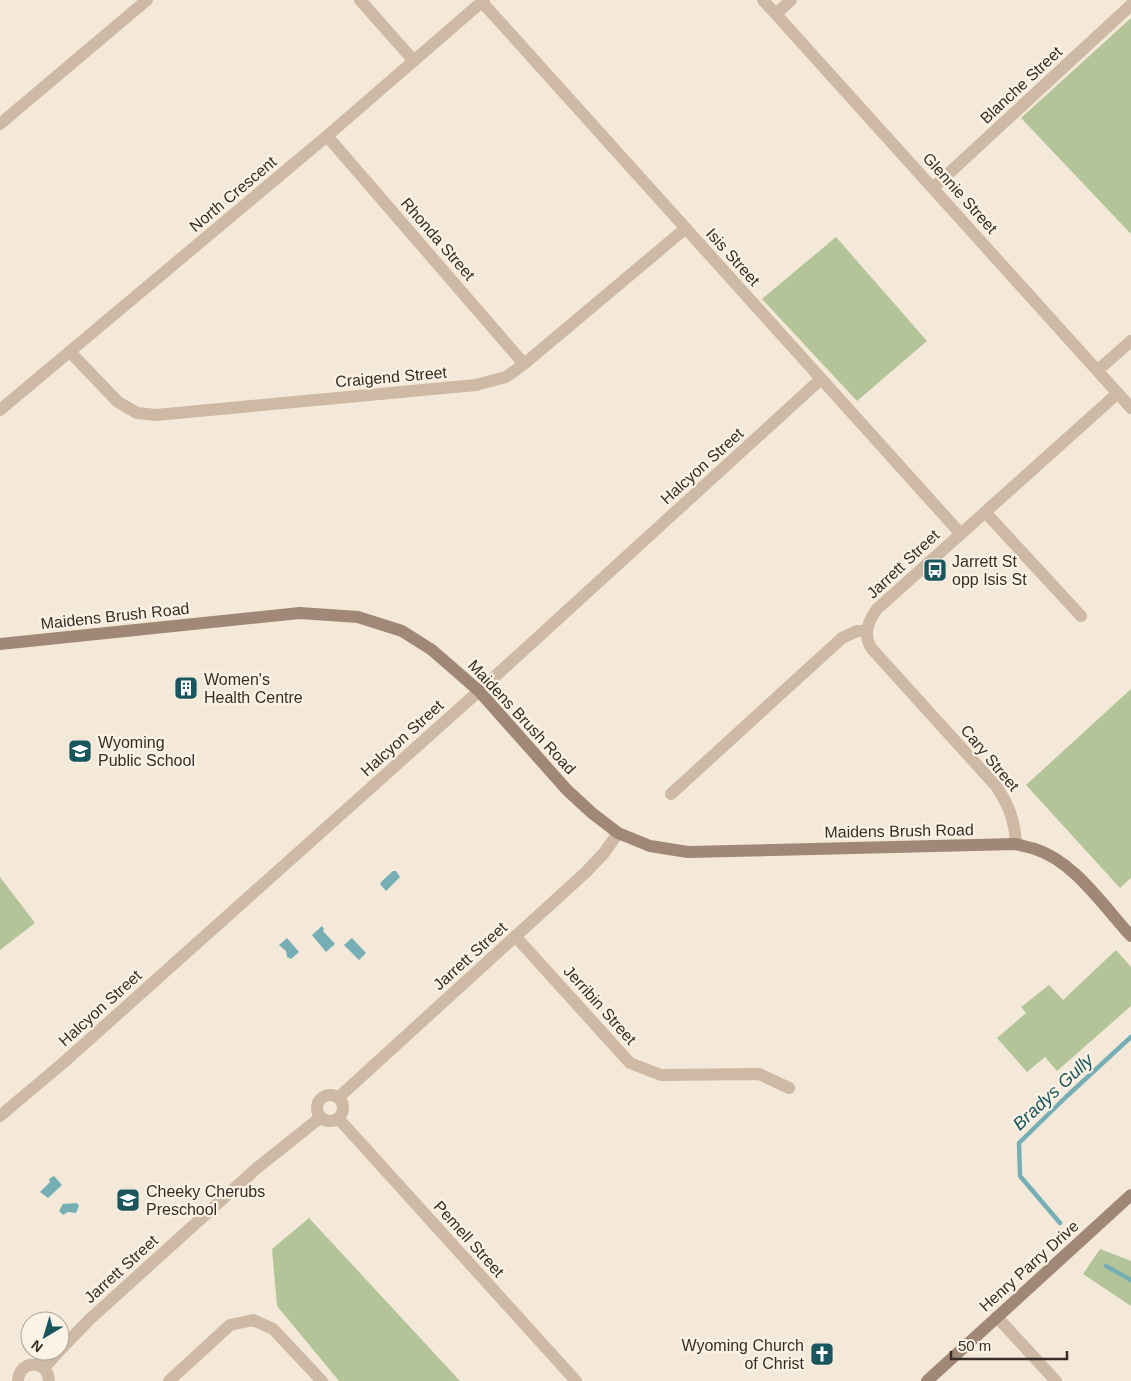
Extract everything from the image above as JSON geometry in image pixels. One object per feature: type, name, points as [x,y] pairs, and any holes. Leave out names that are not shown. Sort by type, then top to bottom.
[{"type":"street","points":[[0,124],[147,0]]},
{"type":"street","points":[[360,0],[414,61]]},
{"type":"street","name":"Glennie Street","points":[[763,0],[1131,408]]},
{"type":"street","points":[[776,14],[791,0]]},
{"type":"street","name":"North Crescent","points":[[0,410],[328,136],[483,1]]},
{"type":"street","name":"Isis Street","points":[[483,1],[960,533]]},
{"type":"street","name":"Blanche Street","points":[[933,188],[1131,5]]},
{"type":"street","name":"Rhonda Street","points":[[328,136],[524,364]]},
{"type":"street","name":"Craigend Street","points":[[70,352],[118,402],[137,413],[156,414],[476,385],[506,377],[524,364],[686,228]]},
{"type":"street","points":[[1098,370],[1131,341]]},
{"type":"street","name":"Halcyon Street","points":[[0,1116],[63,1063],[479,691],[821,379]]},
{"type":"street","name":"Jarrett Street","points":[[867,631],[871,618],[877,609],[1118,393]]},
{"type":"street","points":[[985,512],[1081,616]]},
{"type":"street","name":"Maidens Brush Road","points":[[0,644],[300,613],[358,617],[402,631],[432,650],[479,691],[567,790],[592,814],[618,833],[650,846],[688,852],[1016,844]]},
{"type":"street","points":[[671,794],[842,638],[857,631],[867,631]]},
{"type":"street","name":"Cary Street","points":[[867,631],[867,639],[872,649],[996,786],[1006,800],[1016,832],[1016,844]]},
{"type":"street","name":"Jarrett Street","points":[[338,1097],[586,872],[604,853],[618,833]]},
{"type":"street","points":[[1016,844],[1052,856],[1070,869],[1131,936]]},
{"type":"street","name":"Jerribin Street","points":[[515,936],[630,1063],[661,1075],[759,1074],[789,1088]]},
{"type":"street","points":[[330,1094],[338,1097],[344,1108],[341,1115],[331,1121],[321,1117],[316,1109],[318,1100],[330,1094]]},
{"type":"street","name":"Jarrett Street","points":[[70,1339],[257,1168],[321,1117]]},
{"type":"street","name":"Pemell Street","points":[[338,1118],[576,1381]]},
{"type":"street","name":"Henry Parry Drive","points":[[927,1381],[1131,1195]]},
{"type":"street","points":[[998,1317],[1056,1381]]},
{"type":"street","points":[[169,1381],[230,1325],[253,1320],[273,1329],[322,1381]]},
{"type":"street","name":"Jarrett Street","points":[[44,1368],[50,1361]]},
{"type":"street","points":[[18,1381],[20,1372],[26,1366],[36,1364],[44,1368],[48,1374],[49,1381]]},
{"type":"green space","points":[[1131,18],[1131,234],[1021,118]]},
{"type":"green space","points":[[836,237],[927,341],[857,401],[762,299]]},
{"type":"green space","points":[[1131,689],[1131,878],[1120,888],[1026,785]]},
{"type":"green space","points":[[0,877],[35,923],[0,950]]},
{"type":"green space","points":[[1116,950],[1131,967],[1131,1006],[1057,1071],[1045,1057],[1027,1072],[997,1038],[1026,1013],[1021,1007],[1049,985],[1063,1000]]},
{"type":"green space","points":[[309,1218],[460,1381],[339,1381],[277,1306],[272,1249]]},
{"type":"green space","points":[[1100,1249],[1131,1261],[1131,1306],[1083,1274]]},
{"type":"water","points":[[393,871],[396,871],[400,877],[386,891],[380,884]]},
{"type":"water","points":[[322,926],[323,931],[335,944],[326,952],[312,935]]},
{"type":"water","points":[[287,938],[299,952],[291,959],[287,957],[286,951],[279,945]]},
{"type":"water","points":[[352,938],[366,953],[359,960],[344,945]]},
{"type":"water","points":[[54,1176],[62,1185],[48,1198],[40,1192],[50,1182],[49,1179]]},
{"type":"water","points":[[77,1203],[79,1206],[76,1213],[68,1212],[63,1215],[59,1211],[63,1204]]},
{"type":"waterway","name":"Bradys Gully","points":[[1060,1223],[1020,1176],[1019,1143],[1131,1037]]},
{"type":"waterway","name":"Bradys Gully","points":[[1106,1266],[1131,1280]]},
{"type":"place","name":"Jarrett St opp Isis St","points":[[935,570]]},
{"type":"place","name":"Women's Health Centre","points":[[186,688]]},
{"type":"place","name":"Wyoming Public School","points":[[80,751]]},
{"type":"place","name":"Cheeky Cherubs Preschool","points":[[128,1200]]},
{"type":"place","name":"Wyoming Church of Christ","points":[[822,1354]]}]
